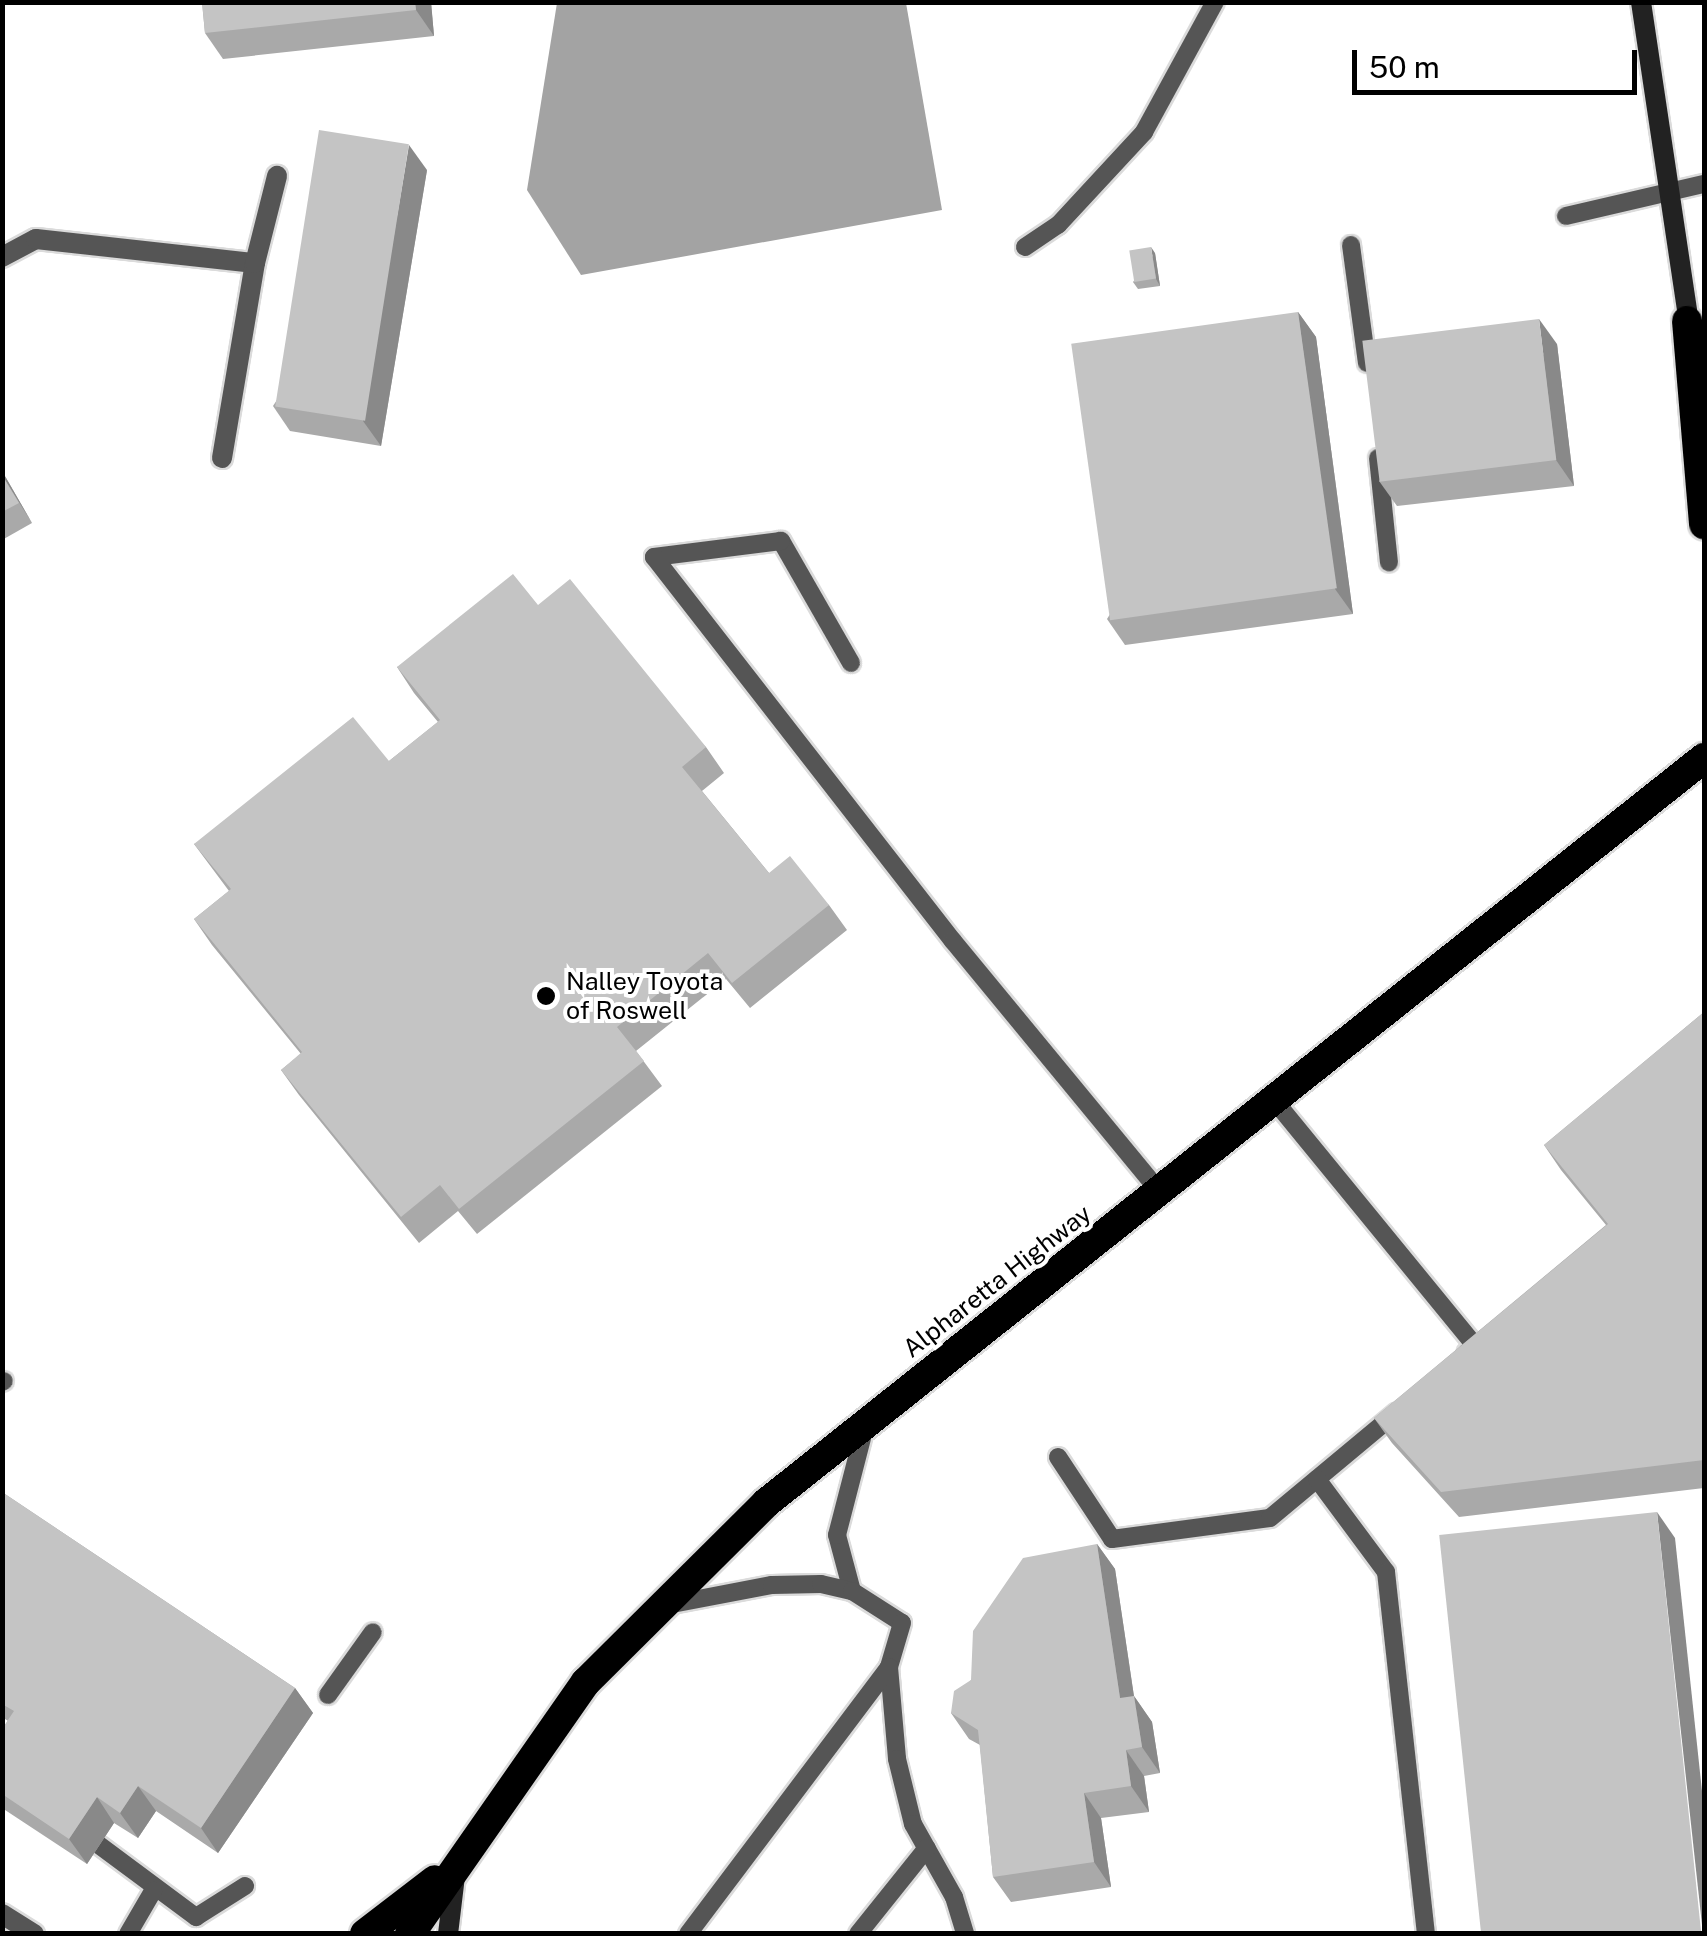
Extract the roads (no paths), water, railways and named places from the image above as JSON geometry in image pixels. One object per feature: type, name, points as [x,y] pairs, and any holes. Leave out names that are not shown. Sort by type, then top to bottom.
[{"type":"highway","points":[[1688,321],[1704,524]]},
{"type":"highway","name":"Alpharetta Highway","points":[[410,1934],[544,1735],[657,1607],[766,1503],[1704,758]]},
{"type":"highway","points":[[365,1934],[457,1862]]},
{"type":"street","points":[[1641,2],[1688,321],[1704,384]]},
{"type":"street","points":[[222,458],[254,263],[276,176]]},
{"type":"street","points":[[2,256],[36,239],[254,263]]},
{"type":"street","points":[[448,1934],[457,1862]]},
{"type":"street","points":[[2,1914],[34,1934]]},
{"type":"lane","points":[[1024,247],[1058,226],[1144,132],[1215,2]]},
{"type":"lane","points":[[1566,216],[1704,184]]},
{"type":"lane","points":[[1351,245],[1370,386]]},
{"type":"lane","points":[[1376,444],[1389,562]]},
{"type":"lane","points":[[851,663],[781,541],[654,557],[954,941],[1159,1191]]},
{"type":"lane","points":[[1274,1100],[1475,1346],[1446,1370]]},
{"type":"lane","points":[[1058,1458],[1112,1539],[1270,1518],[1418,1394]]},
{"type":"lane","points":[[852,1591],[837,1535],[866,1423]]},
{"type":"lane","points":[[1317,1479],[1386,1572],[1426,1934]]},
{"type":"lane","points":[[657,1607],[772,1585],[852,1591],[902,1623],[889,1666],[688,1934]]},
{"type":"lane","points":[[328,1696],[373,1632]]},
{"type":"lane","points":[[889,1666],[897,1760],[913,1824],[965,1934]]},
{"type":"lane","points":[[99,1846],[153,1891],[196,1917],[245,1886]]},
{"type":"lane","points":[[858,1934],[927,1848]]},
{"type":"lane","points":[[128,1934],[153,1891]]},
{"type":"place","name":"Nalley Toyota of Roswell","points":[[546,996]]}]
